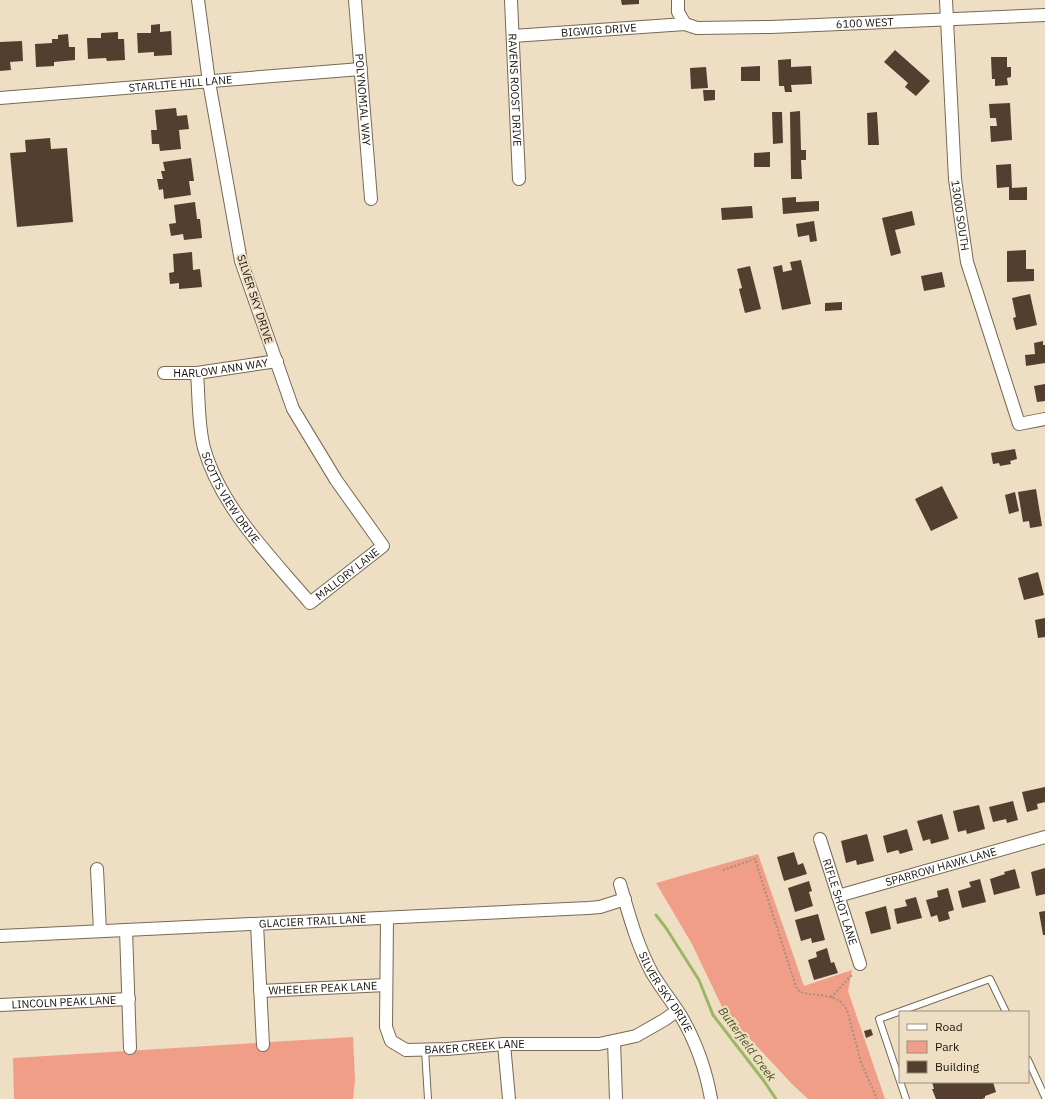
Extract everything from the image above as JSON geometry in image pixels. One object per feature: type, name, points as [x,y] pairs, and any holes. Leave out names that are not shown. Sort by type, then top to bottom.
[{"type":"street","name":"SILVER SKY DRIVE","points":[[198,0],[209,82],[241,261],[294,409],[336,480],[383,546]]},
{"type":"street","name":"POLYNOMIAL WAY","points":[[355,0],[371,199]]},
{"type":"street","name":"RAVENS ROOST DRIVE","points":[[511,0],[519,179]]},
{"type":"street","points":[[678,0],[678,12],[685,24]]},
{"type":"street","name":"13000 SOUTH","points":[[946,0],[955,179],[967,262],[1018,424],[1045,419]]},
{"type":"street","name":"6100 WEST","points":[[685,24],[697,28],[771,27],[1045,15]]},
{"type":"street","name":"BIGWIG DRIVE","points":[[513,36],[685,24]]},
{"type":"street","name":"STARLITE HILL LANE","points":[[0,98],[361,69]]},
{"type":"street","name":"HARLOW ANN WAY","points":[[164,372],[197,373],[276,361]]},
{"type":"street","name":"SCOTTS VIEW DRIVE","points":[[197,373],[204,447],[214,475],[225,496],[257,540],[310,603]]},
{"type":"street","name":"MALLORY LANE","points":[[310,603],[383,546]]},
{"type":"street","name":"SPARROW HAWK LANE","points":[[838,896],[1045,837]]},
{"type":"street","name":"RIFLE SHOT LANE","points":[[820,839],[860,964]]},
{"type":"street","points":[[97,869],[100,931]]},
{"type":"street","name":"SILVER SKY DRIVE","points":[[620,884],[646,961],[659,985],[686,1025],[700,1058],[711,1099]]},
{"type":"street","name":"GLACIER TRAIL LANE","points":[[0,936],[588,908],[606,905],[625,898]]},
{"type":"street","name":"BAKER CREEK LANE","points":[[387,918],[386,1028],[391,1041],[406,1050],[504,1044],[599,1044],[636,1036],[677,1011]]},
{"type":"street","points":[[257,924],[263,1046]]},
{"type":"street","points":[[126,930],[130,1048]]},
{"type":"street","name":"WHEELER PEAK LANE","points":[[260,991],[386,985]]},
{"type":"street","name":"LINCOLN PEAK LANE","points":[[0,1005],[128,999]]},
{"type":"street","points":[[614,1041],[616,1099]]},
{"type":"street","points":[[504,1044],[509,1099]]},
{"type":"lane","points":[[900,1011],[990,979],[1006,1011]]},
{"type":"lane","points":[[899,1012],[878,1019],[899,1079]]},
{"type":"lane","points":[[425,1050],[428,1099]]},
{"type":"lane","points":[[1029,1062],[1045,1097]]},
{"type":"lane","points":[[900,1083],[906,1099]]},
{"type":"path","points":[[723,870],[755,859],[796,987],[800,992],[841,1001],[848,1010],[861,1062],[877,1099]]},
{"type":"path","points":[[831,998],[852,975]]},
{"type":"green space","points":[[758,854],[804,986],[852,970],[848,991],[885,1099],[808,1099],[792,1084],[724,1011],[692,944],[656,883]]},
{"type":"green space","points":[[353,1037],[355,1080],[353,1099],[14,1099],[13,1058]]},
{"type":"building","points":[[621,0],[639,0],[639,4],[622,5]]},
{"type":"building","points":[[160,24],[160,32],[171,31],[172,55],[154,56],[154,52],[138,53],[137,33],[151,33],[151,25]]},
{"type":"building","points":[[118,32],[118,39],[124,39],[125,60],[107,61],[106,58],[88,59],[87,38],[101,38],[101,33]]},
{"type":"building","points":[[68,34],[69,47],[75,47],[75,60],[54,62],[54,66],[36,67],[35,44],[52,43],[52,39],[58,39],[58,35]]},
{"type":"building","points":[[22,41],[23,61],[10,62],[11,70],[0,71],[0,42]]},
{"type":"building","points":[[895,50],[930,81],[916,96],[905,87],[908,83],[884,62]]},
{"type":"building","points":[[991,57],[1007,57],[1007,67],[1011,67],[1011,77],[1007,78],[1008,85],[995,86],[995,79],[992,79]]},
{"type":"building","points":[[791,59],[791,67],[811,66],[812,84],[791,85],[792,92],[785,92],[784,86],[779,86],[778,60]]},
{"type":"building","points":[[760,66],[760,81],[741,81],[741,67]]},
{"type":"building","points":[[706,67],[708,88],[691,89],[690,68]]},
{"type":"building","points":[[703,90],[715,90],[715,100],[704,101]]},
{"type":"building","points":[[1010,103],[1012,140],[991,142],[990,126],[997,126],[996,118],[990,118],[989,104]]},
{"type":"building","points":[[176,108],[177,116],[187,115],[189,129],[179,130],[181,149],[160,151],[159,144],[152,144],[151,130],[157,130],[155,110]]},
{"type":"building","points":[[800,111],[801,150],[806,150],[806,160],[801,160],[802,179],[791,179],[790,112]]},
{"type":"building","points":[[772,112],[782,112],[783,143],[773,144]]},
{"type":"building","points":[[877,112],[879,145],[868,145],[867,113]]},
{"type":"building","points":[[50,138],[51,149],[67,148],[73,222],[17,227],[10,153],[26,152],[25,140]]},
{"type":"building","points":[[770,152],[770,167],[754,167],[754,153]]},
{"type":"building","points":[[191,158],[194,181],[189,181],[191,195],[164,199],[163,189],[159,190],[157,179],[163,179],[161,171],[165,171],[163,162]]},
{"type":"building","points":[[1011,164],[1012,188],[1027,187],[1027,200],[1009,200],[1009,187],[997,188],[996,165]]},
{"type":"building","points":[[796,197],[796,202],[819,201],[819,211],[783,214],[782,198]]},
{"type":"building","points":[[195,202],[197,219],[200,219],[202,238],[184,240],[183,234],[171,236],[169,224],[176,223],[174,205]]},
{"type":"building","points":[[752,206],[753,218],[722,220],[721,208]]},
{"type":"building","points":[[912,211],[915,225],[895,230],[901,253],[891,256],[882,218]]},
{"type":"building","points":[[814,221],[817,241],[810,242],[809,235],[798,237],[796,224]]},
{"type":"building","points":[[1026,250],[1026,269],[1034,269],[1034,281],[1007,282],[1007,251]]},
{"type":"building","points":[[192,252],[193,270],[200,269],[202,287],[179,289],[179,283],[170,284],[169,273],[174,272],[173,254]]},
{"type":"building","points":[[801,260],[811,304],[782,310],[773,267],[782,265],[783,272],[792,270],[790,262]]},
{"type":"building","points":[[750,266],[761,309],[745,313],[739,289],[742,288],[737,269]]},
{"type":"building","points":[[942,272],[945,287],[924,291],[921,276]]},
{"type":"building","points":[[1030,294],[1037,325],[1016,330],[1013,318],[1016,317],[1012,298]]},
{"type":"building","points":[[842,302],[842,310],[825,311],[825,303]]},
{"type":"building","points":[[1043,341],[1043,345],[1045,345],[1045,363],[1026,366],[1025,355],[1035,354],[1034,343]]},
{"type":"building","points":[[1045,384],[1045,401],[1037,402],[1034,386]]},
{"type":"building","points":[[1015,449],[1017,459],[1010,461],[1011,464],[1000,466],[999,463],[993,464],[991,453]]},
{"type":"building","points":[[942,486],[958,518],[931,531],[915,499]]},
{"type":"building","points":[[1036,489],[1042,526],[1030,528],[1029,521],[1023,522],[1018,492]]},
{"type":"building","points":[[1015,492],[1019,511],[1009,514],[1005,495]]},
{"type":"building","points":[[1038,572],[1044,595],[1024,600],[1018,578]]},
{"type":"building","points":[[1045,618],[1045,637],[1038,638],[1035,620]]},
{"type":"building","points":[[1045,787],[1045,802],[1037,804],[1038,809],[1027,812],[1022,792]]},
{"type":"building","points":[[1013,801],[1018,820],[1007,823],[1006,819],[993,822],[989,807]]},
{"type":"building","points":[[979,805],[985,829],[967,834],[966,830],[958,832],[953,811]]},
{"type":"building","points":[[942,814],[949,839],[931,844],[930,839],[923,841],[917,821]]},
{"type":"building","points":[[907,829],[913,850],[900,854],[898,850],[887,853],[883,836]]},
{"type":"building","points":[[867,834],[874,861],[857,865],[856,860],[846,863],[841,841]]},
{"type":"building","points":[[794,852],[798,865],[803,863],[807,874],[784,881],[777,857]]},
{"type":"building","points":[[1045,868],[1045,894],[1036,896],[1031,872]]},
{"type":"building","points":[[1015,869],[1020,888],[994,895],[990,879],[1005,874],[1004,872]]},
{"type":"building","points":[[980,879],[986,902],[962,908],[958,891],[971,887],[969,882]]},
{"type":"building","points":[[809,881],[812,891],[809,892],[813,906],[795,912],[788,888]]},
{"type":"building","points":[[948,888],[954,910],[948,912],[950,919],[939,922],[937,915],[931,917],[926,900],[938,897],[937,891]]},
{"type":"building","points":[[916,897],[922,918],[897,924],[894,909],[907,906],[905,900]]},
{"type":"building","points":[[886,906],[891,929],[871,934],[865,912]]},
{"type":"building","points":[[1045,911],[1045,935],[1043,935],[1039,912]]},
{"type":"building","points":[[818,914],[825,940],[812,943],[811,938],[801,941],[795,920]]},
{"type":"building","points":[[827,948],[831,963],[834,962],[838,973],[814,980],[808,960],[817,957],[816,952]]},
{"type":"building","points":[[871,1029],[873,1035],[866,1038],[864,1031]]},
{"type":"building","points":[[932,1083],[993,1083],[996,1092],[985,1096],[985,1098],[982,1099],[936,1099],[932,1089],[934,1089]]},
{"type":"waterway","name":"Butterfield Creek","points":[[656,915],[699,980],[713,1015],[776,1099]]}]
